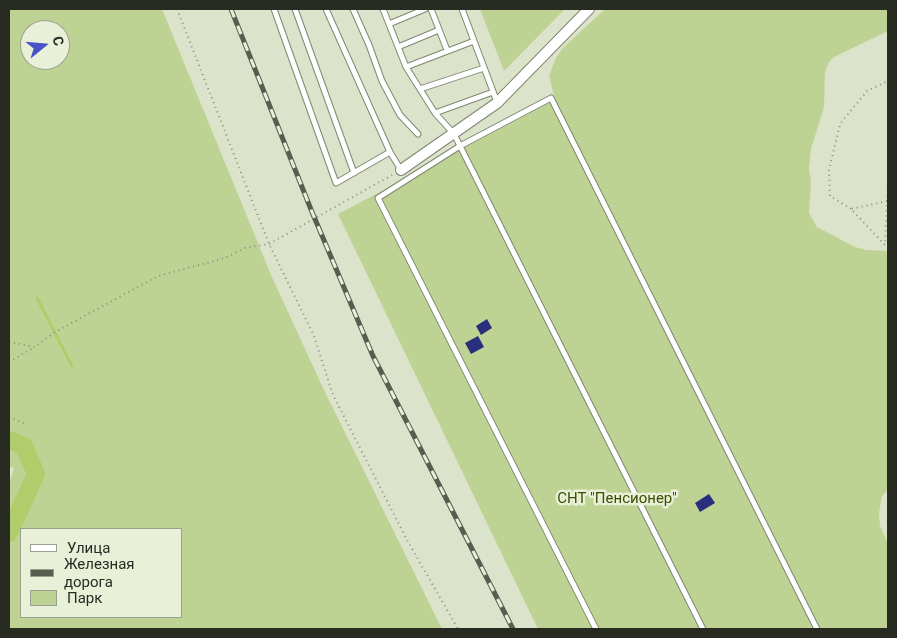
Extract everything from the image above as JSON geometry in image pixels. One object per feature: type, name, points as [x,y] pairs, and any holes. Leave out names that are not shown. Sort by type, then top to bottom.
[{"type":"street","points":[[401,170],[497,103],[589,9]]},
{"type":"lane","points":[[274,9],[336,183],[390,152]]},
{"type":"lane","points":[[295,9],[354,173]]},
{"type":"lane","points":[[326,9],[390,152],[401,170]]},
{"type":"lane","points":[[354,9],[370,45],[382,81],[400,115],[418,134]]},
{"type":"lane","points":[[383,9],[406,67],[435,113],[454,134],[703,629]]},
{"type":"lane","points":[[389,24],[425,9]]},
{"type":"lane","points":[[431,9],[447,50]]},
{"type":"lane","points":[[462,9],[497,103]]},
{"type":"lane","points":[[398,47],[439,30]]},
{"type":"lane","points":[[406,67],[474,41]]},
{"type":"lane","points":[[420,89],[484,68]]},
{"type":"lane","points":[[435,113],[493,92]]},
{"type":"lane","points":[[596,629],[378,198],[460,146],[551,98],[817,629]]},
{"type":"path","points":[[177,9],[269,244],[314,336],[333,395],[407,540],[458,629]]},
{"type":"path","points":[[888,81],[867,91],[840,124],[829,170],[830,196],[852,209],[885,244],[888,183]]},
{"type":"path","points":[[9,362],[35,347],[55,332],[158,276],[225,258],[245,248],[269,244],[401,170]]},
{"type":"path","points":[[852,209],[887,201]]},
{"type":"path","points":[[9,342],[35,347]]},
{"type":"path","points":[[9,417],[24,423]]},
{"type":"green space","points":[[9,9],[162,9],[271,275],[323,388],[442,629],[9,629],[9,484],[14,468],[9,466]]},
{"type":"green space","points":[[480,9],[565,9],[504,71]]},
{"type":"green space","name":"СНТ \"Пенсионер\"","points":[[605,9],[888,9],[888,31],[834,57],[829,62],[825,72],[824,107],[811,149],[809,213],[817,227],[855,247],[866,250],[888,251],[888,490],[882,496],[879,513],[880,526],[888,543],[888,629],[538,629],[338,214],[555,100],[549,76],[556,58],[562,49]]},
{"type":"building","points":[[487,319],[492,328],[481,335],[476,326]]},
{"type":"building","points":[[478,336],[484,347],[471,354],[465,343]]},
{"type":"building","points":[[709,494],[715,503],[700,512],[695,503]]},
{"type":"waterway","points":[[37,298],[72,366]]},
{"type":"waterway","points":[[9,440],[24,446],[36,474],[9,533]]},
{"type":"railway","points":[[231,9],[312,212],[373,356],[513,629]]}]
